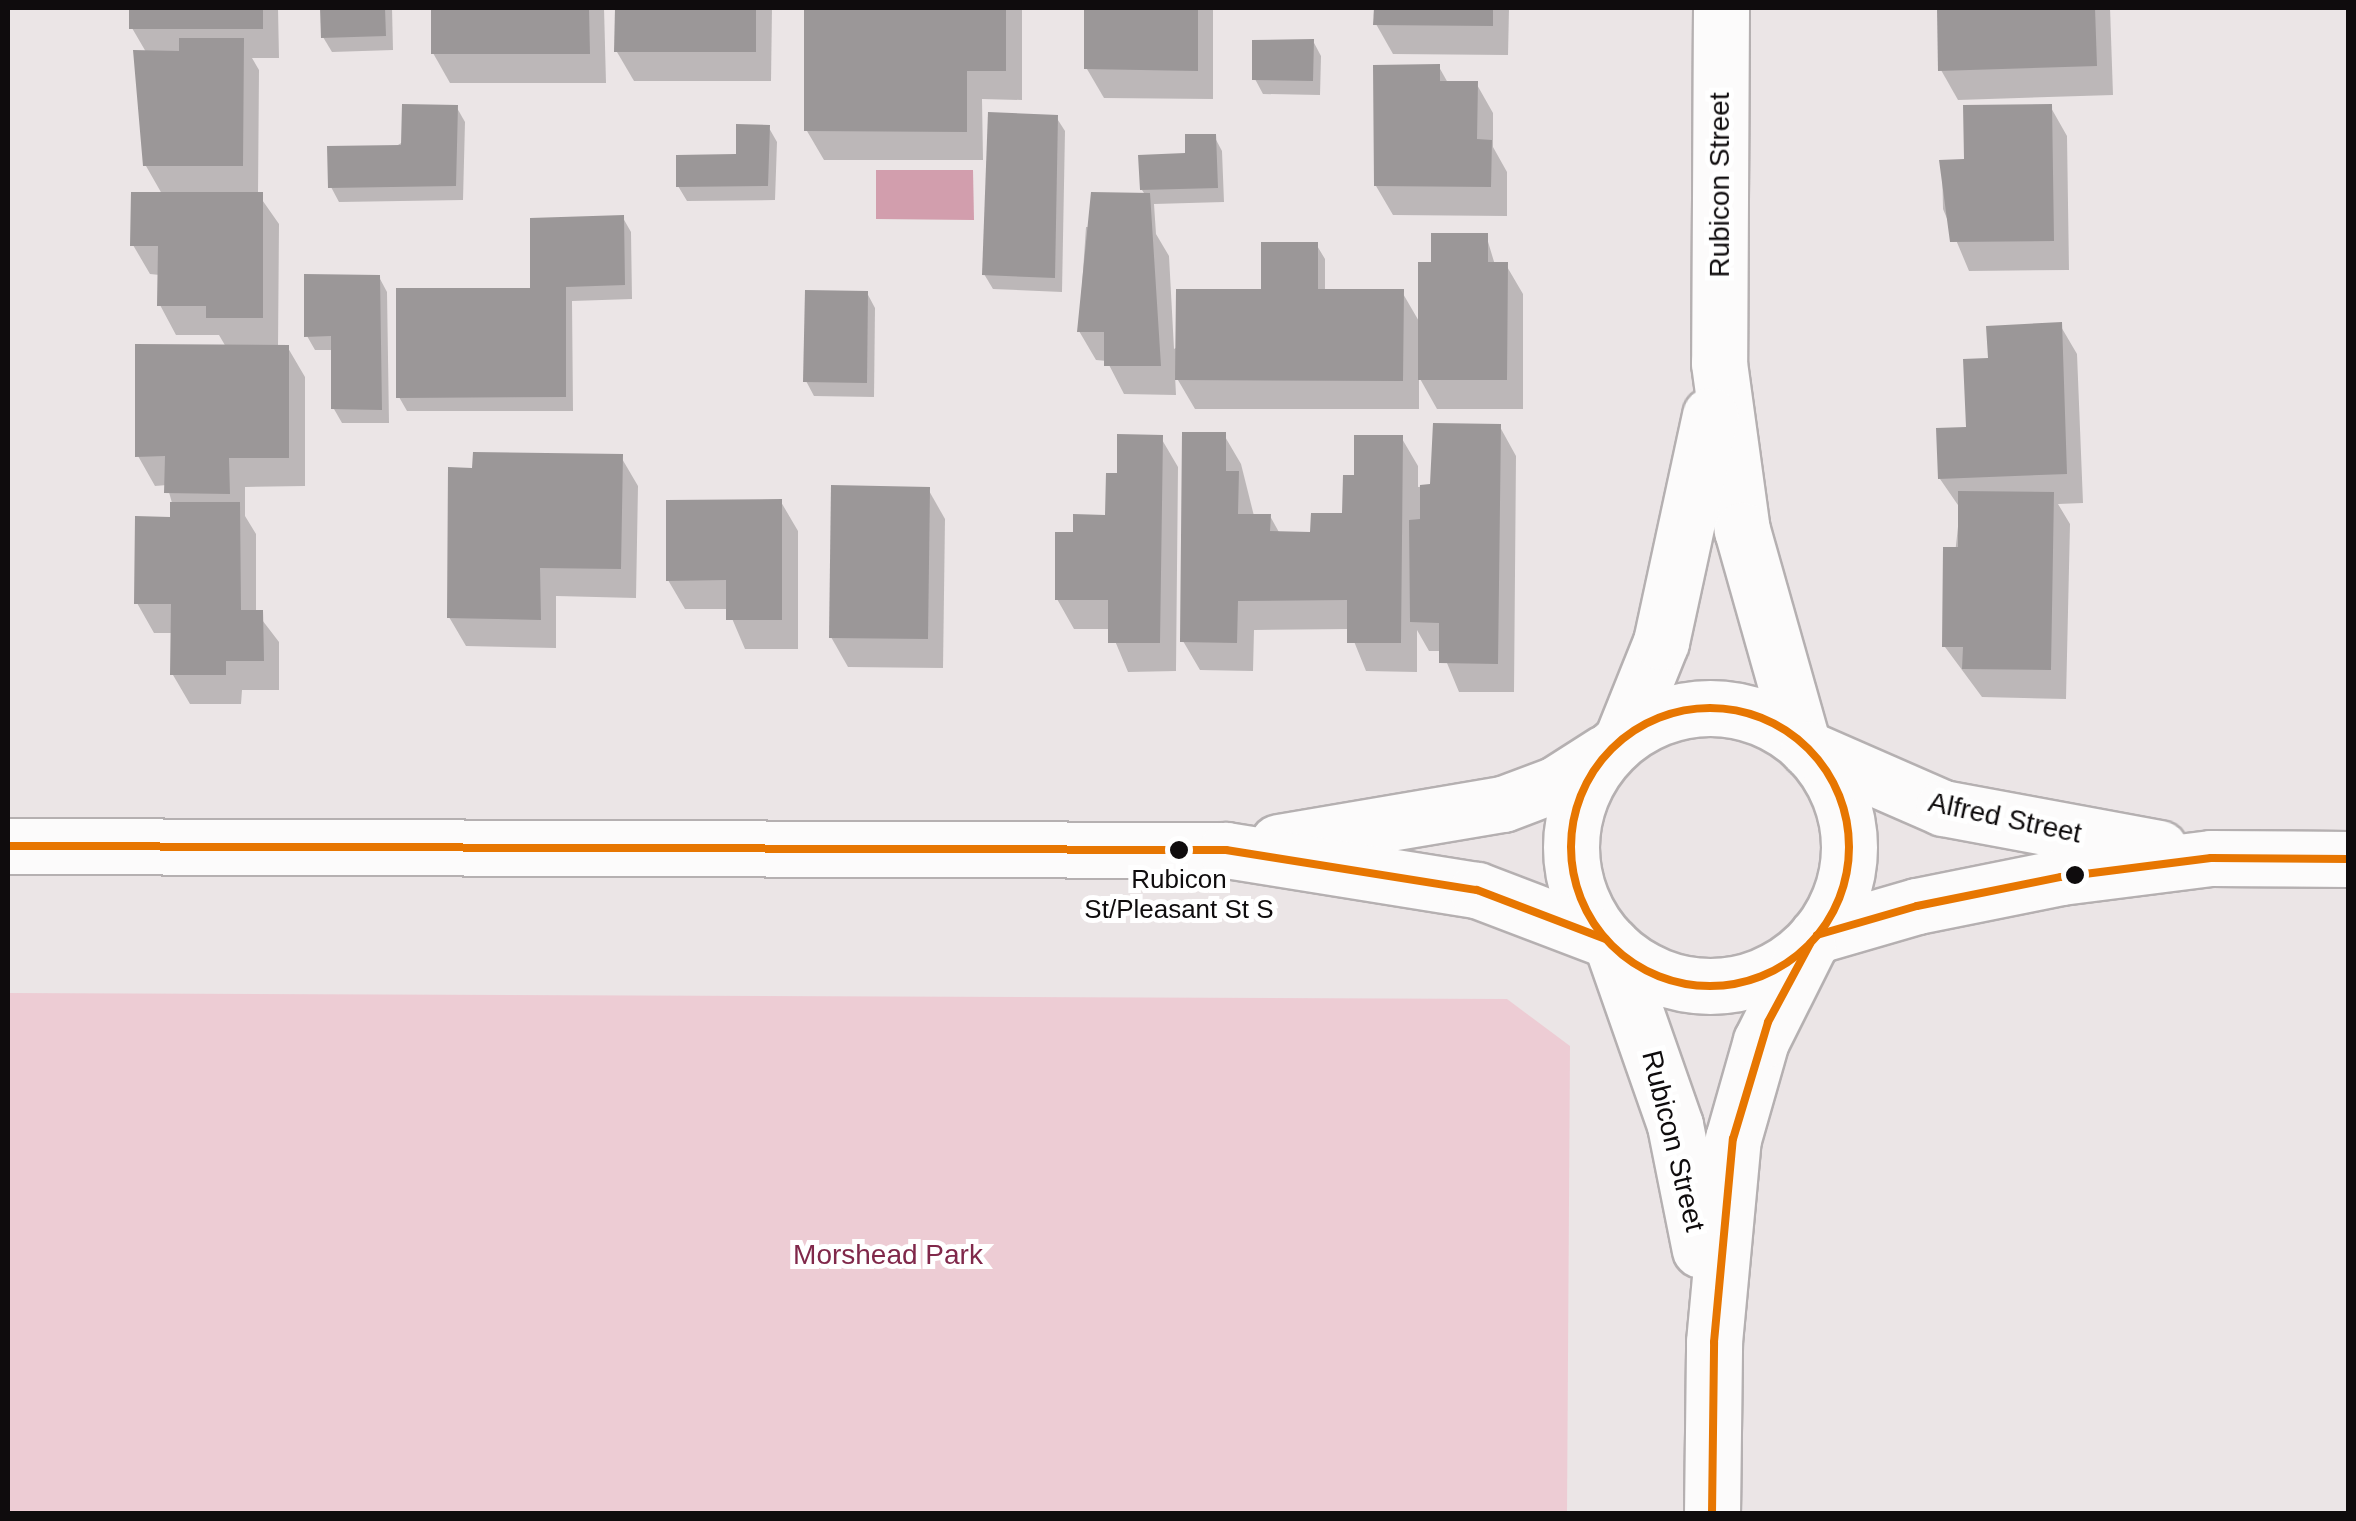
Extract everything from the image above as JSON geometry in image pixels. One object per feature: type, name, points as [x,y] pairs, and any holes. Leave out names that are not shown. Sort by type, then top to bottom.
[{"type":"street","name":"Rubicon Street","points":[[1721,8],[1719,363],[1742,530],[1805,745]]},
{"type":"street","name":"Rubicon Street","points":[[1617,743],[1660,642],[1690,532],[1719,363]]},
{"type":"street","points":[[8,846],[1226,850],[1477,890],[1608,942],[1665,978],[1711,986],[1756,978],[1813,940],[1840,894],[1848,832],[1835,788],[1805,745],[1754,714],[1712,708],[1658,718],[1556,784],[1504,804],[1226,850]]},
{"type":"street","points":[[1608,942],[1582,901],[1571,842],[1580,797],[1617,743]]},
{"type":"street","name":"Alfred Street","points":[[1805,745],[1943,808],[2211,858]]},
{"type":"street","name":"Alfred Street","points":[[1813,940],[2013,885],[2211,858],[2348,859]]},
{"type":"street","name":"Rubicon Street","points":[[1712,1514],[1714,1342],[1733,1139],[1761,1041],[1813,940]]},
{"type":"street","name":"Rubicon Street","points":[[1608,942],[1679,1139],[1714,1342]]},
{"type":"green space","name":"Morshead Park","points":[[8,993],[1507,999],[1570,1046],[1567,1513],[8,1513]]},
{"type":"shaded area","points":[[876,170],[973,170],[974,220],[876,219]]},
{"type":"building","points":[[129,8],[263,8],[263,29],[129,29]]},
{"type":"building","points":[[320,8],[385,8],[386,36],[321,38]]},
{"type":"building","points":[[431,8],[589,8],[590,54],[431,54]]},
{"type":"building","points":[[615,8],[756,8],[756,52],[614,52]]},
{"type":"building","points":[[804,8],[1006,8],[1006,71],[967,71],[967,132],[804,131]]},
{"type":"building","points":[[1084,8],[1198,8],[1198,71],[1084,69]]},
{"type":"building","points":[[1374,8],[1493,8],[1493,26],[1373,25]]},
{"type":"building","points":[[1937,8],[2095,8],[2097,66],[1938,71]]},
{"type":"building","points":[[179,38],[244,38],[243,166],[143,166],[133,50],[179,51]]},
{"type":"building","points":[[1314,39],[1313,81],[1252,80],[1252,40]]},
{"type":"building","points":[[1440,64],[1440,81],[1478,81],[1477,139],[1492,140],[1491,187],[1374,186],[1373,65]]},
{"type":"building","points":[[402,104],[458,105],[456,186],[328,188],[327,146],[401,145]]},
{"type":"building","points":[[2052,104],[2054,241],[1950,242],[1939,160],[1964,159],[1963,105]]},
{"type":"building","points":[[988,112],[1058,115],[1055,278],[982,275]]},
{"type":"building","points":[[736,124],[770,125],[768,186],[676,187],[676,155],[736,154]]},
{"type":"building","points":[[1185,134],[1216,134],[1218,188],[1140,190],[1138,155],[1185,153]]},
{"type":"building","points":[[131,192],[263,192],[263,318],[206,318],[206,306],[157,306],[158,246],[130,246]]},
{"type":"building","points":[[1091,192],[1150,193],[1161,366],[1104,366],[1104,332],[1077,332]]},
{"type":"building","points":[[624,215],[625,285],[566,287],[566,397],[396,398],[396,288],[530,288],[530,218]]},
{"type":"building","points":[[1431,233],[1488,233],[1488,262],[1508,262],[1507,380],[1418,380],[1418,262],[1431,262]]},
{"type":"building","points":[[1261,242],[1318,242],[1318,289],[1404,289],[1403,381],[1175,380],[1176,289],[1261,289]]},
{"type":"building","points":[[304,274],[380,275],[382,410],[331,409],[331,336],[304,337]]},
{"type":"building","points":[[805,290],[868,291],[867,383],[803,382]]},
{"type":"building","points":[[2062,322],[2067,474],[1938,479],[1936,428],[1966,427],[1963,359],[1988,358],[1986,326]]},
{"type":"building","points":[[135,344],[289,345],[289,458],[229,458],[230,494],[164,493],[165,456],[135,457]]},
{"type":"building","points":[[1433,423],[1501,424],[1498,664],[1439,663],[1439,623],[1410,622],[1409,520],[1420,519],[1420,485],[1430,484]]},
{"type":"building","points":[[1182,432],[1226,432],[1226,471],[1239,471],[1238,514],[1271,514],[1270,531],[1310,532],[1311,513],[1342,513],[1343,475],[1354,475],[1354,435],[1403,435],[1401,643],[1347,643],[1347,600],[1238,601],[1237,643],[1180,642]]},
{"type":"building","points":[[1117,434],[1163,435],[1160,643],[1108,643],[1108,600],[1055,600],[1055,532],[1073,532],[1073,514],[1105,515],[1106,473],[1117,473]]},
{"type":"building","points":[[473,452],[623,454],[621,569],[540,568],[541,620],[447,618],[448,467],[472,468]]},
{"type":"building","points":[[831,485],[930,487],[928,639],[829,638]]},
{"type":"building","points":[[1958,491],[2054,492],[2051,670],[1962,669],[1963,647],[1942,647],[1943,547],[1958,547]]},
{"type":"building","points":[[782,499],[782,620],[726,620],[726,580],[666,581],[666,500]]},
{"type":"building","points":[[170,502],[240,502],[241,610],[263,610],[264,661],[226,661],[226,675],[170,675],[171,604],[134,604],[135,516],[170,517]]},
{"type":"transit line","points":[[1710,708],[1763,719],[1808,749],[1838,794],[1849,847],[1838,900],[1808,945],[1763,975],[1710,986],[1657,975],[1612,945],[1582,900],[1571,847],[1582,794],[1612,749],[1657,719],[1710,708]]},
{"type":"transit line","points":[[8,846],[1226,850],[1477,890],[1605,939]]},
{"type":"transit line","points":[[1817,935],[1917,906],[2061,877],[2211,858],[2348,859]]},
{"type":"transit line","points":[[1712,1514],[1714,1342],[1733,1139],[1768,1022],[1810,944]]},
{"type":"place","name":"Rubicon St/Pleasant St S","points":[[1179,850]]}]
